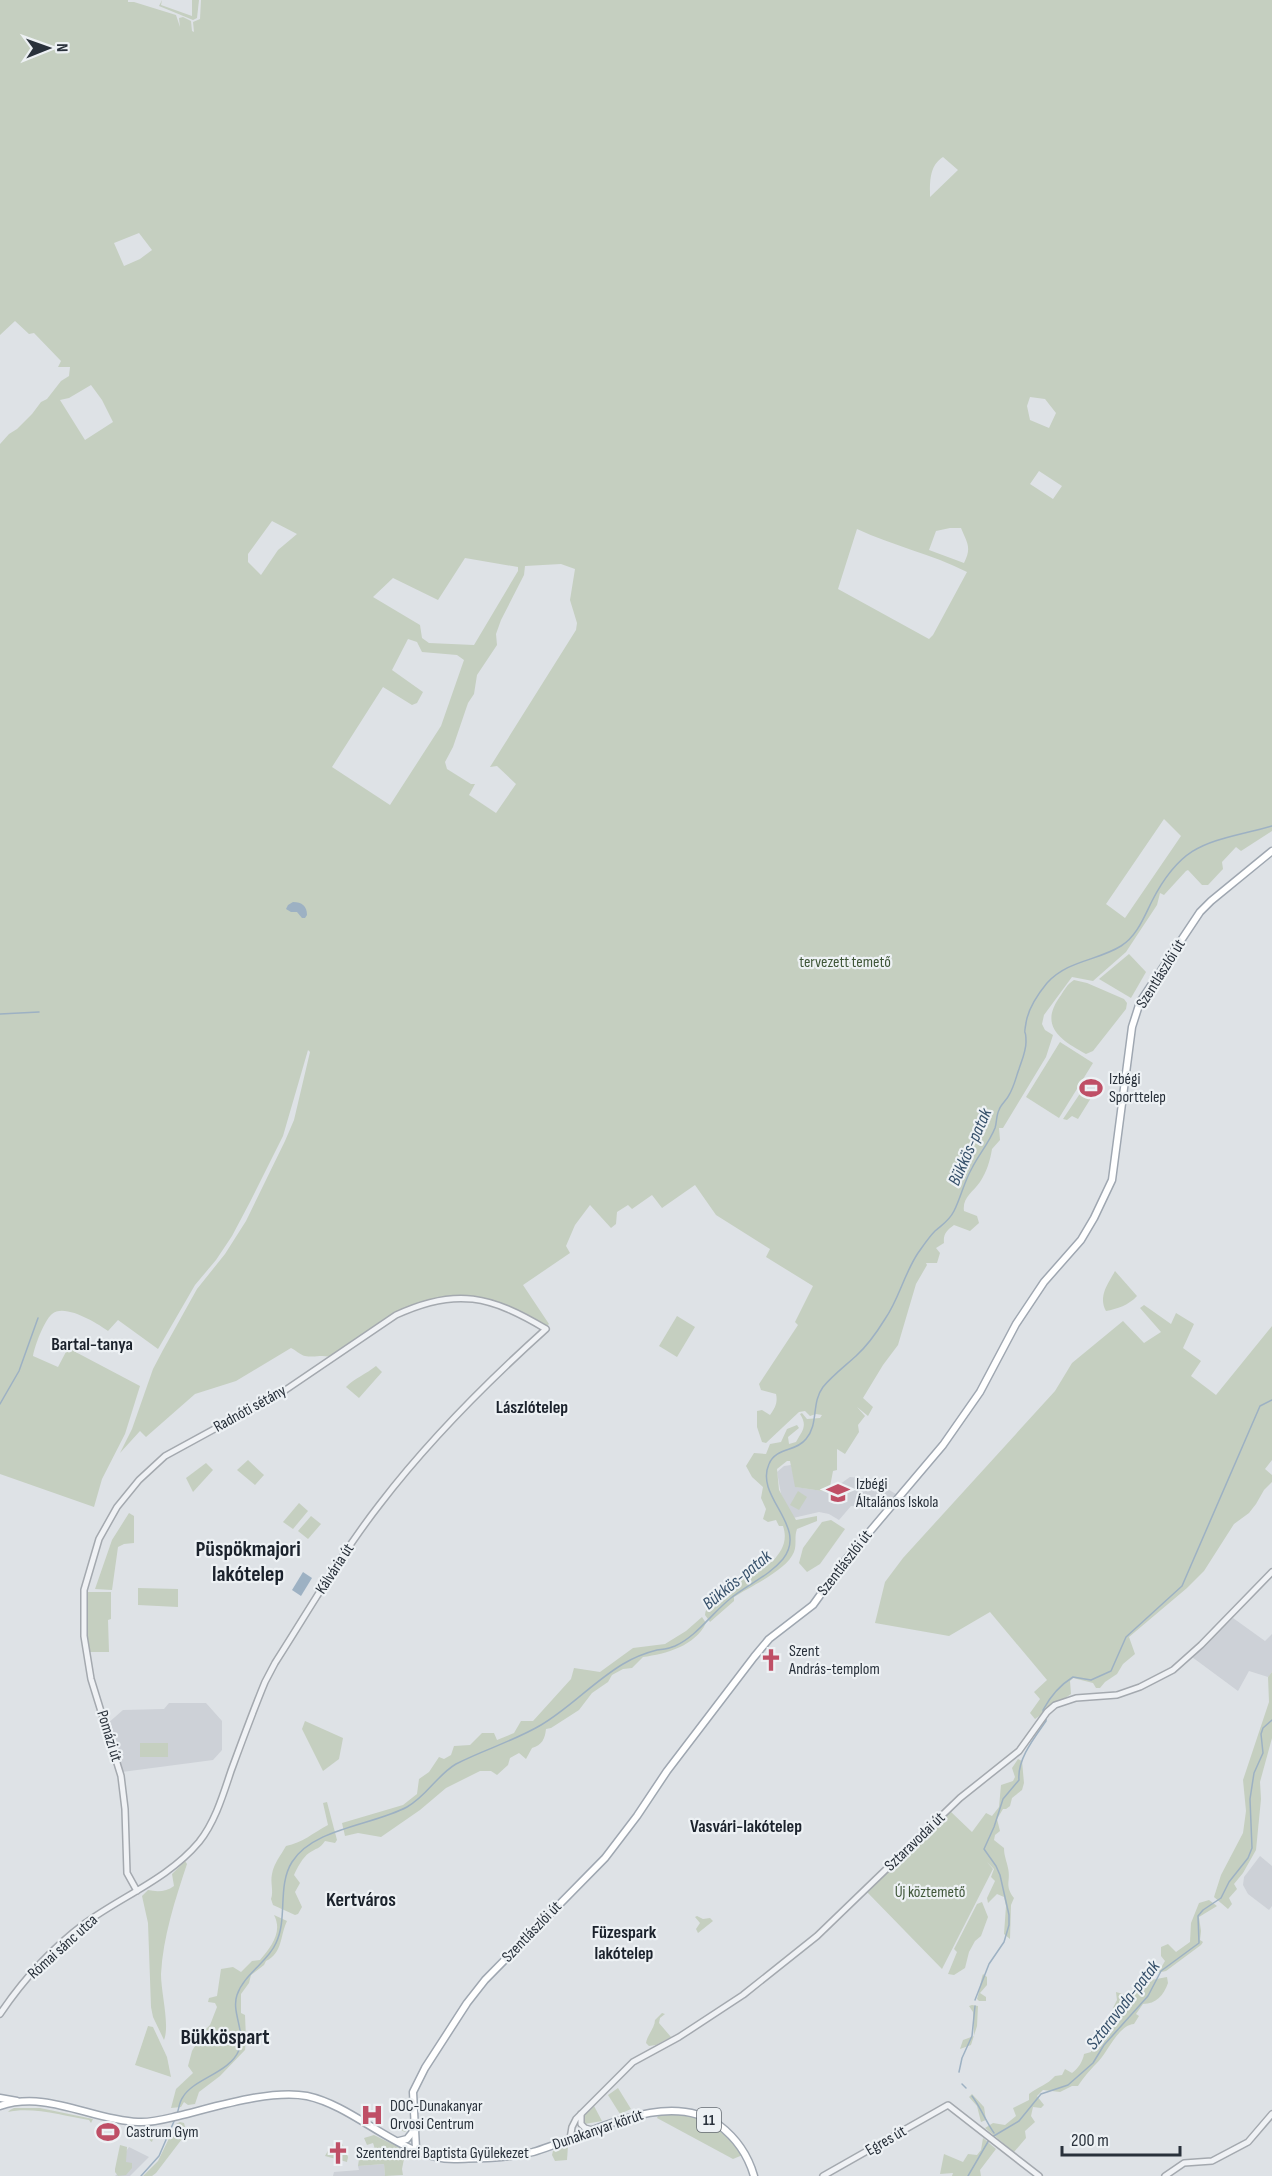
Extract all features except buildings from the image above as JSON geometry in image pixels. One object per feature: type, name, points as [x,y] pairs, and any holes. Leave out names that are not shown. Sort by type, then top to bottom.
[{"type":"main road","name":"Szentlászlói út","points":[[416,2149],[413,2092],[467,2003],[485,1980],[605,1858],[638,1816],[667,1771],[754,1657],[769,1639],[813,1605],[843,1562],[943,1445],[985,1383],[1022,1316],[1044,1282],[1081,1240],[1112,1181],[1132,1027],[1140,1002],[1200,912],[1272,851]]},
{"type":"main road","name":"Dunakanyar körút","points":[[0,2106],[42,2102],[138,2123],[273,2096],[300,2095],[341,2110],[416,2149],[446,2159],[531,2152],[646,2112],[686,2111],[715,2122],[733,2137],[745,2154],[754,2176]]},
{"type":"main road","points":[[0,2098],[24,2102]]},
{"type":"main road","points":[[399,2141],[407,2139],[415,2129]]},
{"type":"street","name":"Radnóti sétány","points":[[86,1580],[99,1539],[117,1507],[139,1480],[165,1456],[284,1391],[396,1315],[438,1299],[473,1299],[496,1303],[546,1329]]},
{"type":"street","name":"Kálvária út","points":[[137,1892],[166,1872],[189,1852],[206,1831],[217,1809],[257,1700],[275,1663],[358,1533],[436,1437],[493,1378],[546,1329]]},
{"type":"street","name":"Sztaravodai út","points":[[570,2139],[572,2127],[581,2114],[633,2062],[679,2037],[743,1995],[817,1936],[960,1798],[1018,1751],[1047,1712],[1064,1701],[1076,1698],[1117,1695],[1173,1670],[1201,1645],[1272,1572]]},
{"type":"street","name":"Pomázi út","points":[[86,1580],[82,1603],[84,1636],[91,1678],[121,1776],[125,1809],[127,1873],[137,1892]]},
{"type":"street","name":"Római sánc utca","points":[[0,2014],[13,1994],[56,1949],[83,1925],[137,1892]]},
{"type":"street","name":"Egres út","points":[[824,2176],[948,2105],[1039,2176]]},
{"type":"street","points":[[581,2114],[581,2124],[593,2131]]},
{"type":"street","points":[[1165,2176],[1184,2163],[1212,2161],[1248,2142],[1272,2114]]},
{"type":"shaded area","name":"Izbégi Általános Iskola","points":[[791,1465],[796,1487],[829,1492],[850,1477],[872,1480],[896,1494],[885,1507],[877,1501],[860,1507],[851,1506],[839,1520],[829,1514],[819,1512],[793,1518],[781,1494],[777,1472],[784,1466]]},
{"type":"shaded area","points":[[1233,1618],[1265,1641],[1272,1634],[1272,1672],[1268,1677],[1249,1671],[1238,1691],[1192,1657]]},
{"type":"shaded area","points":[[169,1703],[206,1703],[222,1721],[222,1750],[213,1760],[122,1772],[107,1724],[123,1710],[164,1709]]},
{"type":"shaded area","points":[[1260,1856],[1272,1866],[1272,1906],[1269,1910],[1248,1894],[1243,1885],[1244,1877]]},
{"type":"shaded area","points":[[129,2147],[149,2157],[130,2176],[115,2176],[125,2167],[122,2157]]},
{"type":"shaded area","points":[[384,2164],[385,2176],[333,2176],[334,2172],[359,2170],[358,2166]]},
{"type":"green space","name":"tervezett temető","points":[[0,0],[128,0],[128,2],[176,15],[180,27],[179,18],[183,17],[191,21],[194,32],[193,22],[200,19],[201,0],[1272,0],[1272,831],[1241,851],[1236,847],[1222,862],[1223,869],[1208,885],[1202,885],[1188,870],[1186,871],[1164,895],[1160,893],[1157,905],[1126,952],[1093,981],[1072,977],[1044,1015],[1042,1024],[1045,1030],[1053,1035],[1046,1057],[1003,1128],[999,1128],[1000,1140],[992,1149],[985,1174],[965,1202],[964,1211],[977,1216],[979,1223],[970,1231],[954,1225],[947,1231],[944,1243],[936,1248],[940,1253],[937,1263],[926,1263],[916,1284],[898,1345],[863,1398],[873,1407],[868,1416],[857,1407],[865,1416],[858,1425],[859,1432],[845,1454],[837,1449],[837,1470],[833,1471],[829,1492],[795,1487],[790,1461],[777,1469],[779,1490],[796,1520],[817,1516],[817,1521],[797,1529],[794,1552],[784,1565],[734,1597],[734,1601],[710,1622],[705,1615],[712,1602],[726,1590],[758,1571],[756,1564],[767,1558],[772,1562],[781,1550],[784,1541],[783,1526],[779,1526],[776,1520],[768,1522],[763,1519],[766,1509],[761,1498],[763,1487],[752,1477],[746,1466],[754,1453],[766,1454],[770,1444],[781,1442],[787,1429],[797,1425],[799,1428],[788,1437],[789,1444],[796,1442],[804,1425],[800,1414],[802,1413],[807,1419],[820,1418],[822,1415],[810,1416],[805,1411],[799,1412],[766,1443],[762,1442],[757,1427],[757,1411],[762,1410],[770,1415],[776,1405],[777,1397],[776,1394],[761,1390],[759,1384],[798,1325],[795,1322],[813,1286],[766,1257],[770,1249],[716,1215],[695,1185],[662,1208],[652,1195],[632,1209],[628,1205],[617,1212],[616,1224],[611,1228],[590,1205],[575,1225],[566,1246],[570,1253],[523,1285],[549,1324],[543,1330],[511,1312],[478,1302],[461,1300],[426,1304],[389,1320],[336,1359],[327,1356],[305,1356],[291,1348],[236,1381],[195,1394],[146,1437],[140,1431],[120,1453],[132,1429],[153,1369],[163,1350],[197,1289],[225,1254],[246,1221],[285,1141],[294,1120],[310,1052],[308,1050],[283,1136],[250,1202],[232,1236],[195,1285],[158,1349],[118,1320],[108,1331],[81,1316],[58,1311],[49,1317],[43,1327],[33,1356],[58,1367],[68,1348],[140,1386],[125,1434],[102,1479],[94,1507],[0,1474],[0,444],[32,414],[41,402],[47,399],[61,381],[69,376],[70,367],[58,367],[61,361],[34,333],[29,334],[15,321],[0,335]],"holes":[[[943,157],[958,170],[930,197],[931,175],[935,165]],[[139,233],[152,250],[140,259],[124,266],[114,243]],[[91,385],[113,422],[85,440],[60,400],[69,398]],[[1030,397],[1045,399],[1056,413],[1049,428],[1030,420],[1027,406]],[[1039,471],[1062,486],[1053,499],[1030,484]],[[272,521],[297,534],[278,550],[261,575],[248,562],[248,554]],[[961,528],[967,541],[968,549],[964,563],[929,550],[936,531]],[[857,529],[967,572],[929,639],[838,589]],[[465,558],[518,567],[518,571],[474,645],[429,643],[422,638],[420,625],[373,597],[393,578],[438,600]],[[561,564],[575,569],[570,600],[577,623],[576,630],[490,767],[497,766],[516,784],[496,813],[469,795],[475,784],[471,784],[447,769],[445,762],[453,747],[468,703],[474,694],[477,675],[497,645],[496,634],[524,575],[525,566]],[[408,639],[417,642],[422,652],[457,655],[464,660],[441,726],[390,805],[332,767],[383,687],[412,705],[417,703],[423,692],[392,670]],[[1164,819],[1181,836],[1125,918],[1106,904]]]},
{"type":"green space","points":[[162,0],[161,5],[192,16],[192,0],[199,0],[197,18],[193,20],[159,6]]},
{"type":"green space","points":[[1129,954],[1146,972],[1131,998],[1099,979]]},
{"type":"green space","points":[[1074,980],[1087,983],[1124,999],[1127,1003],[1126,1009],[1093,1051],[1086,1054],[1069,1044],[1052,1025],[1053,1008]]},
{"type":"green space","points":[[1060,1042],[1093,1063],[1059,1118],[1026,1097]]},
{"type":"green space","points":[[1081,1092],[1091,1098],[1078,1119],[1072,1116],[1067,1120],[1063,1119]]},
{"type":"green space","points":[[1115,1271],[1137,1296],[1123,1306],[1106,1311],[1103,1295]]},
{"type":"green space","points":[[1144,1305],[1171,1324],[1176,1313],[1194,1324],[1183,1348],[1201,1361],[1191,1376],[1216,1395],[1272,1326],[1272,1460],[1265,1469],[1272,1475],[1272,1482],[1249,1513],[1234,1524],[1204,1571],[1129,1637],[1135,1654],[1123,1664],[1117,1674],[1100,1688],[1096,1688],[1093,1683],[1073,1678],[1070,1681],[1071,1694],[1035,1719],[1030,1713],[1040,1699],[1034,1692],[1047,1680],[990,1612],[949,1636],[875,1623],[885,1582],[903,1558],[1055,1391],[1072,1363],[1123,1321],[1144,1343],[1161,1332],[1140,1308]]},
{"type":"green space","points":[[677,1316],[695,1327],[677,1357],[659,1346]]},
{"type":"green space","points":[[376,1366],[382,1372],[359,1398],[346,1387],[353,1381]]},
{"type":"green space","points":[[248,1460],[264,1475],[255,1485],[237,1470]]},
{"type":"green space","points":[[206,1463],[213,1470],[193,1492],[186,1478]]},
{"type":"green space","points":[[798,1491],[807,1497],[799,1510],[790,1505]]},
{"type":"green space","points":[[299,1503],[308,1511],[293,1529],[283,1522]]},
{"type":"green space","points":[[129,1513],[134,1516],[134,1543],[118,1547],[112,1590],[95,1589],[112,1540]]},
{"type":"green space","points":[[311,1516],[321,1524],[308,1539],[298,1531]]},
{"type":"green space","points":[[831,1520],[845,1529],[820,1564],[807,1572],[799,1563],[803,1548],[822,1522]]},
{"type":"green space","points":[[138,1588],[178,1589],[178,1607],[138,1605]]},
{"type":"green space","points":[[86,1592],[111,1592],[111,1619],[108,1620],[109,1652],[88,1652]]},
{"type":"green space","points":[[702,1617],[706,1623],[695,1638],[679,1648],[643,1657],[632,1668],[623,1669],[612,1675],[608,1682],[592,1693],[579,1710],[546,1729],[542,1741],[532,1748],[526,1759],[519,1753],[510,1758],[508,1765],[497,1775],[491,1771],[480,1771],[446,1788],[420,1810],[381,1837],[358,1833],[345,1836],[342,1823],[403,1805],[417,1794],[419,1779],[429,1772],[439,1757],[444,1759],[451,1755],[454,1746],[470,1745],[482,1733],[494,1733],[497,1740],[514,1733],[521,1721],[533,1721],[571,1679],[574,1668],[600,1672],[633,1648],[665,1644],[686,1631]]},
{"type":"green space","points":[[1272,1672],[1272,1738],[1260,1782],[1261,1799],[1256,1850],[1234,1884],[1237,1889],[1229,1898],[1232,1904],[1228,1909],[1214,1897],[1221,1875],[1243,1833],[1246,1811],[1243,1780],[1269,1702],[1268,1677]]},
{"type":"green space","points":[[305,1721],[343,1738],[339,1759],[323,1771],[302,1729]]},
{"type":"green space","points":[[140,1743],[168,1743],[168,1757],[140,1757]]},
{"type":"green space","name":"Új köztemető","points":[[1018,1759],[1022,1761],[1024,1783],[1022,1790],[1012,1798],[1010,1806],[1003,1809],[997,1819],[1000,1831],[995,1835],[994,1840],[1004,1848],[1009,1873],[1008,1886],[1014,1898],[1011,1905],[1010,1939],[1004,1934],[1006,1906],[1004,1897],[997,1894],[988,1903],[987,1898],[995,1881],[991,1877],[994,1869],[987,1862],[993,1869],[942,1969],[867,1892],[950,1811],[972,1832],[986,1813],[992,1816],[999,1807],[1001,1785],[1013,1781],[1015,1777],[1012,1768]]},
{"type":"green space","points":[[327,1802],[337,1840],[335,1843],[325,1841],[320,1847],[311,1851],[298,1866],[294,1875],[300,1883],[295,1892],[302,1907],[295,1915],[273,1905],[271,1899],[273,1870],[286,1846],[328,1825],[323,1803]]},
{"type":"green space","points":[[185,1861],[187,1864],[170,1919],[162,1960],[161,1982],[166,2026],[164,2040],[153,2017],[151,2007],[148,1923],[142,1896],[148,1890],[161,1891],[174,1886],[172,1874]]},
{"type":"green space","points":[[1209,1900],[1217,1906],[1199,1917],[1200,1940],[1203,1942],[1201,1945],[1166,1971],[1148,1975],[1161,1968],[1165,1961],[1161,1956],[1161,1947],[1168,1944],[1176,1952],[1190,1942],[1191,1923],[1199,1903]]},
{"type":"green space","points":[[982,1902],[988,1917],[981,1936],[969,1952],[965,1968],[954,1975],[948,1974],[957,1952],[954,1949],[977,1904]]},
{"type":"green space","points":[[274,1915],[287,1921],[278,1949],[264,1965],[251,1975],[249,1983],[241,1994],[241,2013],[245,2015],[245,2050],[220,2076],[199,2092],[195,2104],[188,2105],[184,2102],[181,2107],[171,2108],[176,2089],[193,2073],[188,2066],[192,2051],[210,2025],[217,2007],[215,2003],[208,2002],[209,1998],[217,1996],[221,1969],[233,1967],[241,1972],[252,1961],[260,1960],[275,1939],[277,1927]]},
{"type":"green space","points":[[695,1917],[703,1919],[710,1918],[713,1921],[698,1933],[696,1929],[700,1923]]},
{"type":"green space","points":[[983,1974],[987,1977],[987,1985],[980,1993],[986,1997],[986,2001],[979,2001],[977,1999]]},
{"type":"green space","points":[[1167,1977],[1168,1983],[1162,1995],[1156,2001],[1143,2004],[1136,2014],[1139,2016],[1134,2024],[1118,2034],[1078,2086],[1072,2086],[1060,2092],[1043,2090],[1037,2096],[1044,2105],[1041,2108],[1033,2107],[1031,2116],[1035,2122],[1025,2131],[1026,2138],[1014,2152],[985,2128],[993,2123],[1005,2125],[1016,2116],[1013,2108],[1029,2100],[1029,2094],[1055,2076],[1062,2075],[1065,2069],[1072,2073],[1076,2069],[1084,2054],[1091,2052],[1092,2041],[1098,2031],[1104,2029],[1106,2023],[1113,2023],[1118,2018],[1113,2008],[1117,2000],[1116,1992],[1126,1995],[1135,1992],[1135,1983]]},
{"type":"green space","points":[[969,2006],[978,2006],[974,2036],[973,2012]]},
{"type":"green space","points":[[662,2013],[665,2014],[660,2018],[659,2023],[671,2037],[649,2046],[646,2043],[647,2040],[655,2020]]},
{"type":"green space","points":[[148,2026],[153,2027],[167,2057],[171,2077],[135,2065]]},
{"type":"green space","points":[[974,2036],[971,2045],[960,2049],[963,2040]]},
{"type":"green space","points":[[618,2088],[631,2109],[620,2114],[608,2095]]},
{"type":"green space","points":[[972,2094],[984,2107],[986,2120],[981,2122],[977,2106],[969,2097]]},
{"type":"green space","points":[[594,2106],[602,2121],[585,2124],[582,2118]]},
{"type":"green space","points":[[14,2108],[40,2108],[93,2119],[91,2123],[89,2120],[48,2112],[17,2110],[8,2112]]},
{"type":"green space","points":[[661,2110],[686,2111],[715,2122],[745,2154],[733,2159],[657,2118]]},
{"type":"green space","points":[[400,2119],[409,2122],[408,2130],[405,2132],[392,2126]]},
{"type":"green space","points":[[184,2123],[185,2135],[156,2173],[152,2176],[143,2176],[158,2161],[176,2124]]},
{"type":"green space","points":[[157,2127],[152,2142],[144,2133],[137,2132],[135,2136],[133,2135],[134,2129]]},
{"type":"green space","points":[[374,2135],[408,2152],[407,2159],[404,2159],[403,2175],[385,2176],[384,2164],[358,2166],[359,2159],[370,2158],[369,2154],[376,2152],[373,2143],[367,2145],[364,2138]]},
{"type":"green space","points":[[983,2138],[996,2149],[980,2170],[981,2176],[940,2174],[944,2154],[963,2162],[968,2154],[977,2155],[981,2150]]},
{"type":"green space","points":[[342,2143],[348,2157],[347,2162],[325,2156],[330,2147]]},
{"type":"green space","points":[[120,2145],[127,2147],[126,2162],[132,2163],[132,2168],[126,2175],[118,2176],[115,2169]]},
{"type":"green space","points":[[568,2146],[567,2160],[555,2161],[553,2151]]},
{"type":"water","points":[[293,902],[305,907],[307,915],[305,918],[297,912],[286,909]]},
{"type":"water","points":[[303,1572],[312,1578],[301,1596],[292,1590]]},
{"type":"waterway","name":"Bükkös-patak","points":[[177,2114],[181,2101],[188,2091],[228,2065],[239,2050],[241,2036],[236,2008],[237,1995],[245,1981],[268,1956],[276,1943],[280,1933],[287,1871],[302,1851],[329,1834],[407,1807],[456,1764],[541,1725],[627,1662],[644,1654],[670,1648],[683,1642],[731,1598],[783,1559],[789,1547],[790,1535],[769,1488],[766,1476],[769,1464],[776,1455],[797,1446],[806,1439],[812,1427],[819,1393],[834,1375],[872,1339],[890,1311],[918,1253],[933,1233],[952,1214],[969,1173],[993,1133],[997,1114],[1014,1085],[1025,1049],[1027,1018],[1037,997],[1055,975],[1073,965],[1112,951],[1127,942],[1140,926],[1164,881],[1188,855],[1216,841],[1272,826]]},
{"type":"waterway","points":[[0,1014],[39,1012]]},
{"type":"waterway","points":[[0,1404],[19,1371],[38,1318]]},
{"type":"waterway","points":[[1044,1714],[1043,1710],[1052,1696],[1073,1677],[1091,1680],[1111,1671],[1126,1637],[1182,1586],[1260,1406],[1272,1400]]},
{"type":"waterway","points":[[975,2000],[989,1964],[1004,1942],[1009,1925],[1000,1875],[984,1849],[1003,1799],[1019,1780],[1024,1756],[1046,1719]]},
{"type":"waterway","name":"Sztaravoda-patak","points":[[992,2137],[1019,2121],[1041,2094],[1068,2085],[1093,2063],[1104,2045],[1148,1996],[1161,1971],[1199,1943],[1198,1916],[1221,1898],[1229,1882],[1248,1858],[1252,1848],[1250,1799],[1254,1773],[1263,1753],[1261,1734],[1263,1728],[1272,1720]]},
{"type":"waterway","points":[[959,2072],[962,2058],[972,2036],[975,2006]]},
{"type":"waterway","points":[[962,2084],[966,2088]]},
{"type":"waterway","points":[[972,2096],[994,2133]]},
{"type":"waterway","name":"Bükkös-patak","points":[[141,2176],[159,2156],[175,2119]]},
{"type":"waterway","name":"Sztaravoda-patak","points":[[968,2176],[989,2140]]},
{"type":"place","name":"Izbégi Sporttelep","points":[[1091,1088]]},
{"type":"place","name":"Izbégi Általános Iskola","points":[[838,1493]]},
{"type":"place","name":"Szent András-templom","points":[[771,1660]]},
{"type":"place","name":"DOC-Dunakanyar Orvosi Centrum","points":[[372,2115]]},
{"type":"place","name":"Castrum Gym","points":[[108,2132]]},
{"type":"place","name":"Szentendrei Baptista Gyülekezet","points":[[338,2153]]},
{"type":"district","name":"Bartal-tanya","points":[[92,1344]]},
{"type":"district","name":"Lászlótelep","points":[[532,1407]]},
{"type":"district","name":"Püspökmajori lakótelep","points":[[248,1562]]},
{"type":"district","name":"Vasvári-lakótelep","points":[[746,1826]]},
{"type":"district","name":"Kertváros","points":[[361,1900]]},
{"type":"district","name":"Füzespark lakótelep","points":[[624,1942]]},
{"type":"district","name":"Bükköspart","points":[[225,2037]]}]
